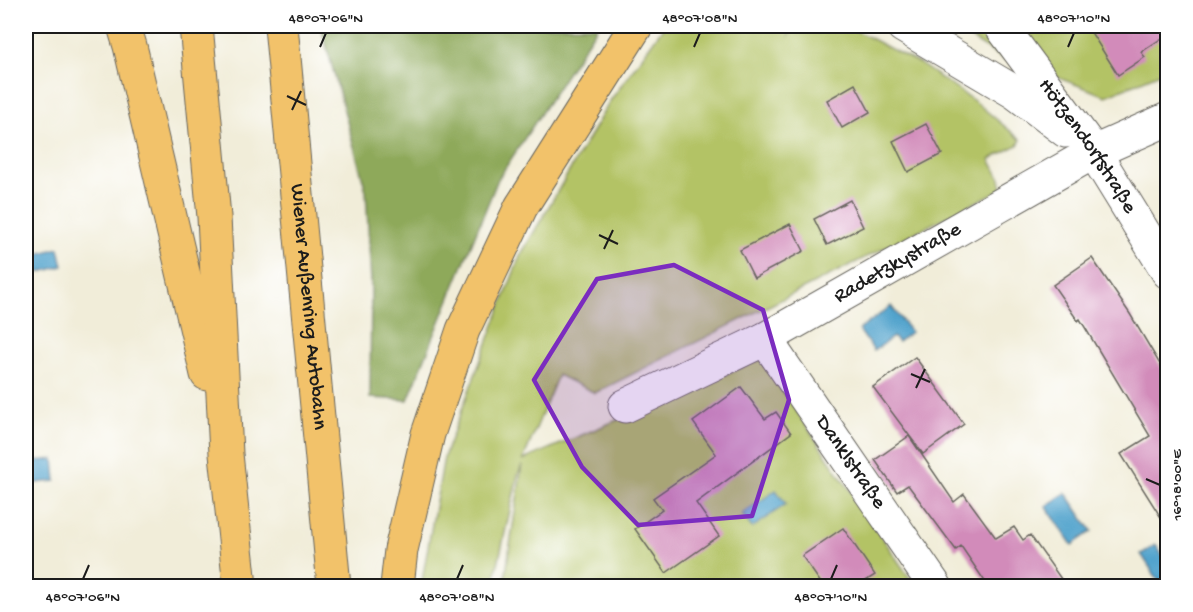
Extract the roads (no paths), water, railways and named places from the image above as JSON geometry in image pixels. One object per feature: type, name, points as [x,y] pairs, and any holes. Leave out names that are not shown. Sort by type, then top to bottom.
[{"type":"highway","points":[[124,26],[226,454]]},
{"type":"highway","points":[[196,26],[214,217],[226,454],[240,586]]},
{"type":"highway","name":"Wiener Außenring Autobahn","points":[[281,26],[334,586]]},
{"type":"highway","points":[[397,586],[401,550],[428,434],[463,330],[521,207],[636,26]]},
{"type":"street","points":[[903,26],[1016,93],[1094,152]]},
{"type":"street","name":"Hötzendorfstraße","points":[[1001,26],[1094,152],[1167,272]]},
{"type":"street","name":"Radetzkystraße","points":[[625,406],[765,339],[1094,152],[1167,119]]},
{"type":"street","name":"Danklstraße","points":[[765,339],[935,586]]},
{"type":"water","points":[[59,248],[63,266],[26,276],[26,257]]},
{"type":"water","points":[[891,306],[911,332],[898,342],[893,337],[874,351],[859,330]]},
{"type":"water","points":[[54,459],[56,481],[26,484],[26,462]]},
{"type":"water","points":[[776,490],[786,504],[752,528],[742,514]]},
{"type":"water","points":[[1066,493],[1092,531],[1072,545],[1046,506]]},
{"type":"water","points":[[1156,545],[1167,563],[1167,586],[1162,586],[1141,554]]}]
